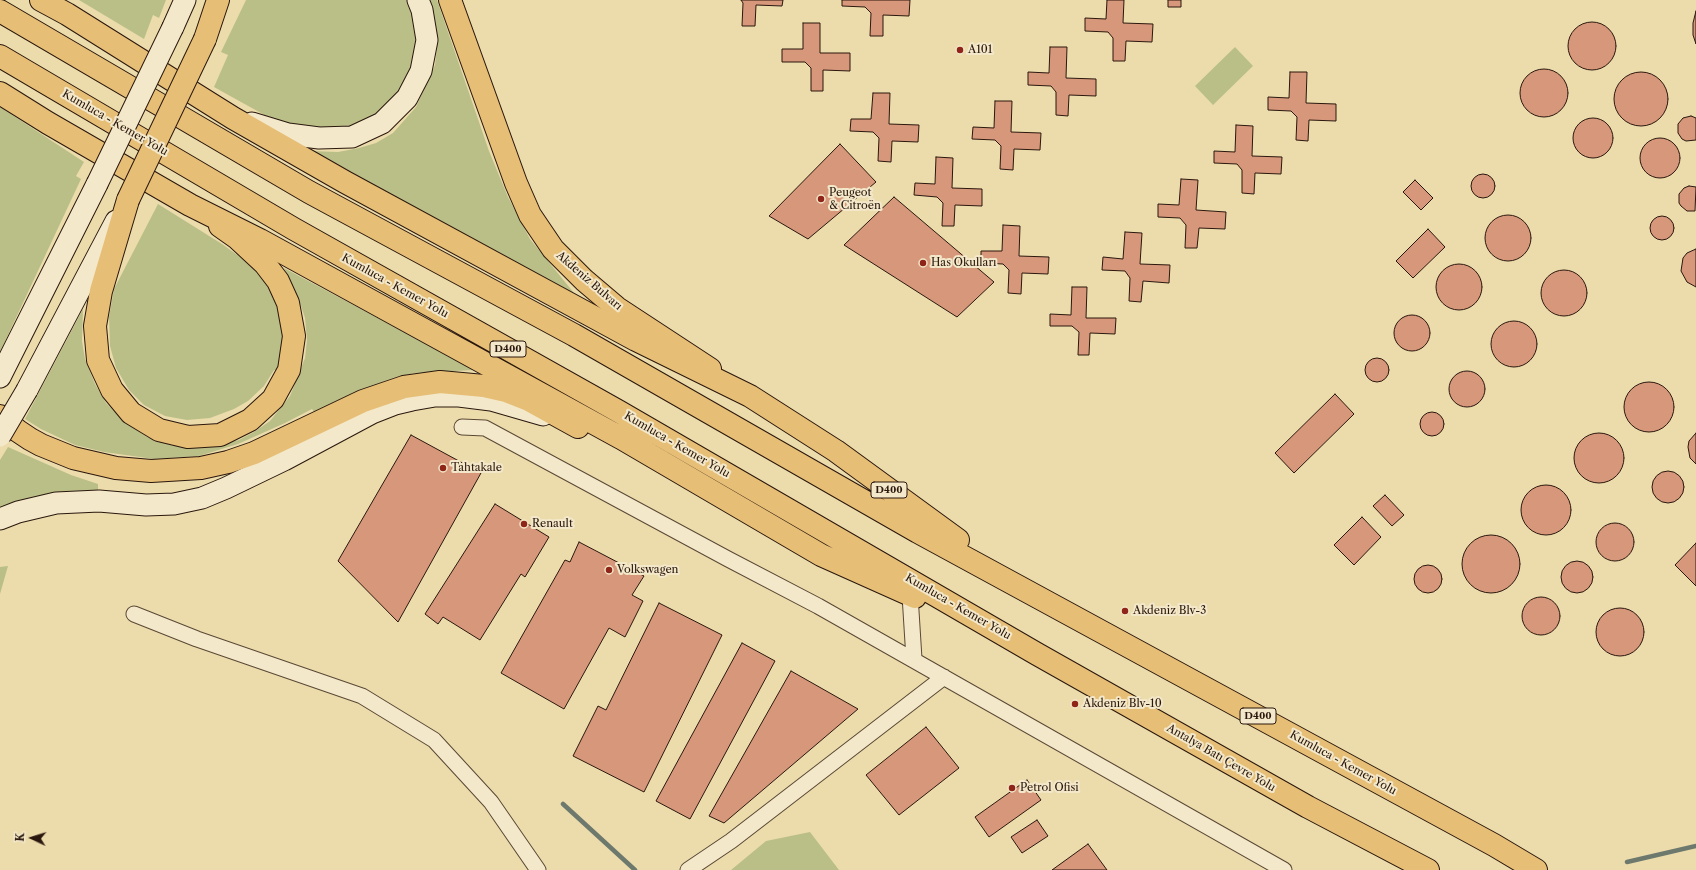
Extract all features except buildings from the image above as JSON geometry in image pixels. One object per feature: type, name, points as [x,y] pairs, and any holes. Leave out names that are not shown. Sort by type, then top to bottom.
[{"type":"main road","name":"Kumluca - Kemer Yolu","points":[[41,0],[59,7],[233,118],[345,182],[629,336],[750,396],[836,451],[1023,588]]},
{"type":"main road","points":[[190,205],[237,238],[265,264],[278,281],[288,303],[294,336],[289,370],[273,399],[250,420],[220,435],[188,437],[159,430],[131,413],[112,390],[98,360],[95,326],[101,292],[128,200],[205,39],[218,0]]},
{"type":"main road","name":"Akdeniz Bulvarı","points":[[450,0],[516,183],[530,215],[553,249],[584,280],[617,308],[750,396]]},
{"type":"main road","name":"Kumluca - Kemer Yolu","points":[[0,11],[309,192],[574,336],[918,532],[1494,845],[1536,870]]},
{"type":"main road","name":"Kumluca - Kemer Yolu","points":[[0,56],[294,229],[625,415],[1017,642]]},
{"type":"main road","name":"Kumluca - Kemer Yolu","points":[[0,93],[48,123],[190,205],[260,240],[621,438],[821,555],[1017,642]]},
{"type":"main road","points":[[0,416],[18,431],[36,442],[73,458],[116,468],[151,471],[201,468],[228,462],[261,450],[363,401],[404,387],[440,382],[484,386],[506,391],[529,400],[727,509],[821,555]]},
{"type":"main road","name":"Antalya Batı Çevre Yolu","points":[[1017,642],[1308,807],[1428,870]]},
{"type":"street","points":[[173,27],[179,0]]},
{"type":"street","points":[[2,374],[97,184],[186,0]]},
{"type":"street","points":[[205,39],[230,0]]},
{"type":"street","points":[[233,118],[288,134],[319,138],[352,136],[382,123],[407,98],[421,71],[427,40],[422,10],[418,0]]},
{"type":"street","points":[[0,436],[27,390],[128,200]]},
{"type":"street","points":[[0,519],[18,512],[56,503],[99,501],[146,505],[174,504],[202,498],[277,463],[372,413],[395,404],[435,396],[459,396],[491,400],[522,408],[578,427]]},
{"type":"street","points":[[462,427],[485,428],[818,606],[1284,870]]},
{"type":"street","points":[[910,595],[914,660]]},
{"type":"street","points":[[134,614],[211,644],[362,696],[434,740],[491,802],[538,870]]},
{"type":"street","points":[[688,870],[730,842],[944,677]]},
{"type":"green space","points":[[79,0],[166,0],[159,18],[153,15],[144,39]]},
{"type":"green space","points":[[246,0],[407,0],[415,24],[416,45],[413,65],[405,84],[393,101],[377,115],[359,125],[339,130],[286,127],[214,87],[228,55],[221,52]]},
{"type":"green space","points":[[427,0],[437,0],[489,151],[508,197],[530,239],[574,293],[310,151],[338,152],[376,143],[393,133],[416,107],[435,65],[437,46],[436,29]]},
{"type":"green space","points":[[1235,47],[1253,66],[1213,105],[1195,86]]},
{"type":"green space","points":[[0,107],[84,162],[76,176],[81,179],[0,352]]},
{"type":"green space","points":[[158,204],[243,259],[267,282],[278,305],[284,323],[283,354],[278,371],[274,370],[264,386],[248,401],[234,409],[210,418],[187,420],[165,416],[144,405],[129,390],[116,368],[110,346],[109,317],[114,289]]},
{"type":"green space","points":[[284,268],[475,370],[415,373],[396,377],[359,391],[315,413],[312,409],[238,444],[199,456],[154,459],[104,452],[75,445],[41,429],[25,419],[83,309],[82,341],[85,359],[95,384],[106,403],[126,423],[147,437],[170,445],[199,448],[239,440],[254,432],[270,421],[290,396],[305,358],[307,340],[305,318],[299,300]]},
{"type":"green space","points":[[8,447],[71,475],[98,484],[98,490],[58,492],[28,499],[0,510],[0,460]]},
{"type":"green space","points":[[8,566],[0,594],[0,567]]},
{"type":"green space","points":[[810,832],[839,870],[731,870],[766,841]]},
{"type":"waterway","points":[[563,804],[635,870]]},
{"type":"waterway","points":[[1627,862],[1696,846]]},
{"type":"place","name":"A101","points":[[960,50]]},
{"type":"place","name":"Peugeot & Citroën","points":[[821,199]]},
{"type":"place","name":"Has Okulları","points":[[923,263]]},
{"type":"place","name":"Tahtakale","points":[[443,468]]},
{"type":"place","name":"Renault","points":[[524,524]]},
{"type":"place","name":"Volkswagen","points":[[609,570]]},
{"type":"place","name":"Akdeniz Blv-3","points":[[1125,611]]},
{"type":"place","name":"Akdeniz Blv-10","points":[[1075,704]]},
{"type":"place","name":"Petrol Ofisi","points":[[1012,788]]}]
